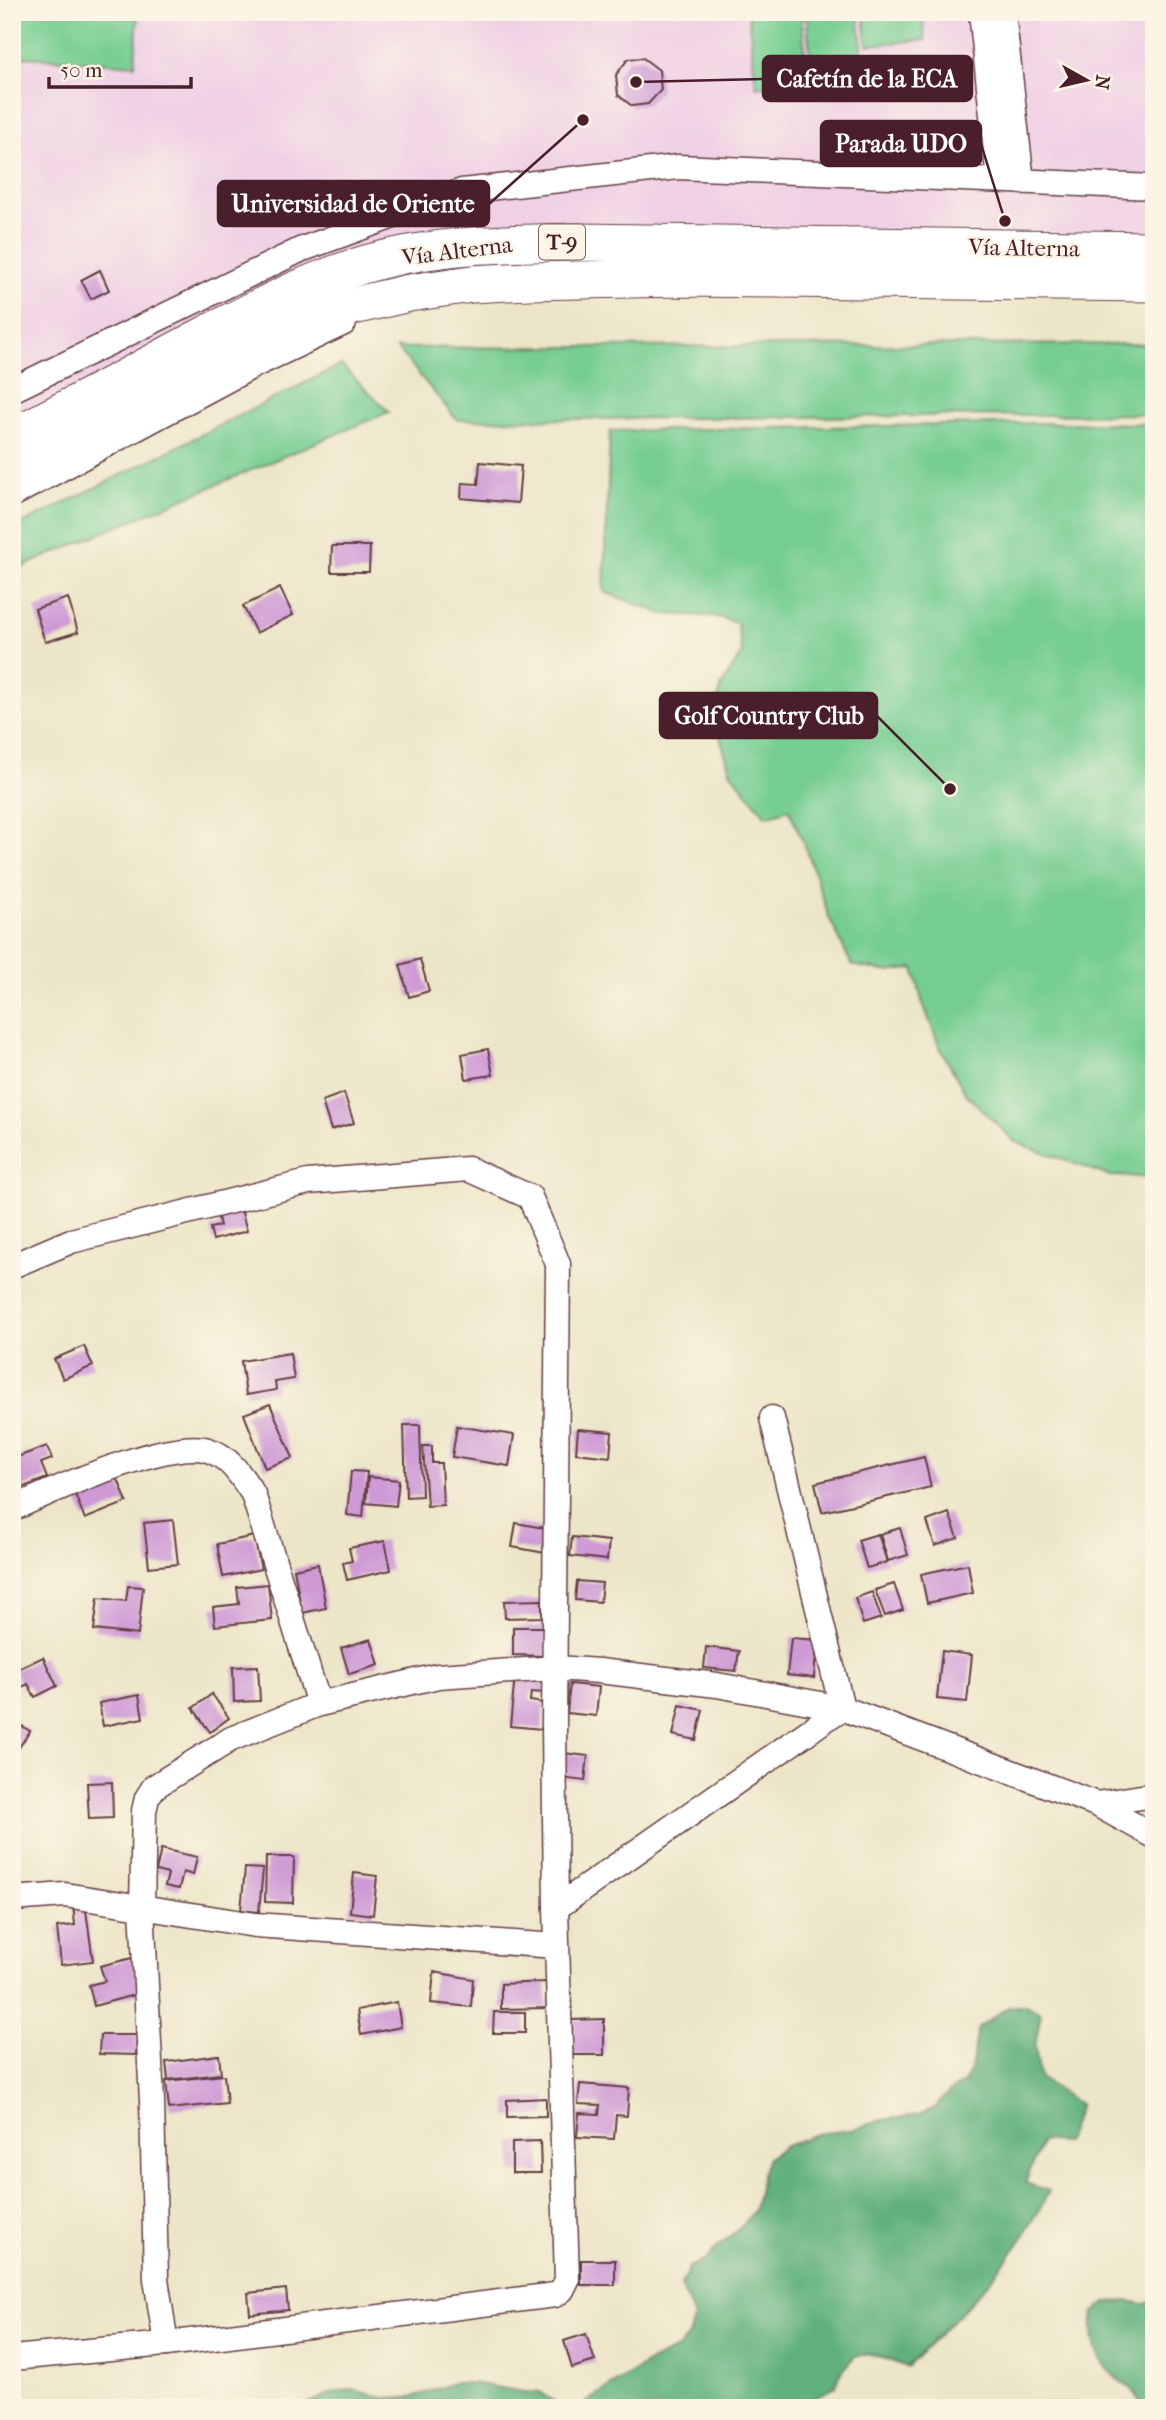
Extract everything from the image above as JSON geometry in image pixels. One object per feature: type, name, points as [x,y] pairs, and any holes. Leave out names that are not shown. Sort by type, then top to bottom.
[{"type":"highway","name":"Vía Alterna","points":[[12,437],[283,295],[335,274],[382,260],[433,251],[520,243],[578,242],[1154,250]]},
{"type":"highway","name":"Vía Alterna","points":[[12,471],[292,326],[336,310],[409,293],[472,284],[682,278],[1154,283]]},
{"type":"street","points":[[981,12],[1010,181]]},
{"type":"street","points":[[1003,12],[1010,181]]},
{"type":"street","points":[[12,390],[300,250],[462,191],[678,167],[1154,187]]},
{"type":"street","points":[[12,495],[253,366],[409,293]]},
{"type":"street","points":[[12,1266],[71,1241],[308,1182],[468,1169],[530,1197],[558,1265],[556,1945],[567,2280],[562,2290],[555,2295],[166,2344],[12,2358]]},
{"type":"street","points":[[772,1418],[842,1707]]},
{"type":"street","points":[[12,1509],[70,1482],[170,1450],[207,1449],[234,1465],[253,1494],[319,1704]]},
{"type":"street","points":[[166,2344],[156,2278],[152,2101],[142,1907],[144,1811],[153,1787],[231,1739],[319,1704],[438,1676],[556,1668],[599,1671],[717,1685],[842,1707],[1096,1804],[1154,1836]]},
{"type":"street","points":[[556,1908],[842,1707]]},
{"type":"street","points":[[1096,1804],[1154,1795]]},
{"type":"street","points":[[12,1899],[65,1895],[255,1925],[556,1945]]},
{"type":"shaded area","points":[[12,12],[1154,12],[1154,233],[361,249],[12,419]]},
{"type":"green space","points":[[12,12],[138,12],[135,65],[12,56]]},
{"type":"green space","points":[[748,12],[801,12],[808,81],[756,87]]},
{"type":"green space","points":[[806,12],[858,12],[864,67],[812,72]]},
{"type":"green space","points":[[864,12],[922,12],[925,40],[867,45]]},
{"type":"green space","points":[[1154,344],[1154,414],[457,420],[397,348]]},
{"type":"green space","points":[[341,365],[389,412],[28,564],[12,574],[12,529]]},
{"type":"green space","points":[[1047,423],[1154,424],[1154,1177],[1109,1176],[1015,1142],[966,1094],[940,1048],[922,1001],[914,968],[889,972],[852,965],[829,917],[807,851],[789,809],[766,816],[730,771],[714,715],[721,687],[742,653],[737,623],[715,616],[664,614],[604,592],[610,431]]},
{"type":"green space","points":[[1026,2005],[1041,2013],[1035,2046],[1040,2078],[1080,2105],[1066,2142],[1042,2141],[1025,2183],[1049,2191],[1036,2216],[986,2285],[907,2367],[873,2354],[855,2356],[843,2369],[835,2386],[799,2408],[586,2408],[586,2402],[648,2363],[679,2348],[690,2334],[694,2318],[681,2285],[689,2267],[705,2261],[743,2225],[754,2210],[768,2158],[784,2147],[816,2134],[851,2130],[882,2120],[918,2115],[935,2108],[949,2092],[964,2083],[972,2065],[978,2028],[1008,2007]]},
{"type":"green space","points":[[1154,2301],[1154,2408],[1145,2408],[1130,2388],[1108,2370],[1095,2348],[1094,2312],[1108,2302],[1145,2304]]},
{"type":"green space","points":[[454,2383],[540,2392],[554,2401],[556,2408],[294,2408],[344,2390],[385,2398],[403,2398]]},
{"type":"building","points":[[643,58],[659,70],[661,90],[648,104],[632,106],[618,95],[616,75],[628,59]]},
{"type":"building","points":[[100,270],[109,290],[91,299],[81,280]]},
{"type":"building","points":[[480,462],[521,466],[518,503],[461,498],[462,483],[478,484]]},
{"type":"building","points":[[332,546],[370,546],[369,572],[331,572]]},
{"type":"building","points":[[280,588],[293,615],[256,633],[243,606]]},
{"type":"building","points":[[68,598],[78,632],[45,642],[35,609]]},
{"type":"building","points":[[420,959],[429,991],[409,997],[400,965]]},
{"type":"building","points":[[488,1049],[493,1075],[466,1079],[462,1054]]},
{"type":"building","points":[[344,1093],[354,1123],[331,1130],[322,1101]]},
{"type":"building","points":[[240,1206],[247,1231],[213,1240],[210,1228],[220,1226],[217,1213]]},
{"type":"building","points":[[84,1346],[93,1366],[63,1379],[54,1359]]},
{"type":"building","points":[[290,1353],[294,1379],[275,1382],[276,1390],[246,1395],[241,1361]]},
{"type":"building","points":[[270,1404],[293,1458],[265,1468],[244,1414]]},
{"type":"building","points":[[404,1425],[420,1425],[422,1496],[406,1497]]},
{"type":"building","points":[[457,1426],[514,1435],[509,1466],[452,1457]]},
{"type":"building","points":[[578,1429],[612,1432],[610,1457],[576,1453]]},
{"type":"building","points":[[47,1446],[52,1459],[41,1463],[47,1478],[16,1490],[12,1481],[12,1459]]},
{"type":"building","points":[[423,1446],[432,1446],[432,1463],[441,1463],[443,1505],[427,1506]]},
{"type":"building","points":[[924,1457],[931,1487],[822,1512],[815,1483]]},
{"type":"building","points":[[351,1471],[367,1472],[363,1517],[347,1515]]},
{"type":"building","points":[[117,1477],[127,1502],[85,1519],[75,1494]]},
{"type":"building","points":[[368,1477],[399,1480],[396,1506],[366,1503]]},
{"type":"building","points":[[949,1513],[958,1538],[935,1546],[927,1521]]},
{"type":"building","points":[[173,1520],[178,1564],[149,1567],[144,1523]]},
{"type":"building","points":[[516,1523],[549,1529],[545,1553],[512,1547]]},
{"type":"building","points":[[900,1528],[908,1555],[888,1561],[880,1534]]},
{"type":"building","points":[[878,1534],[887,1562],[867,1568],[858,1540]]},
{"type":"building","points":[[254,1536],[261,1569],[223,1577],[217,1544]]},
{"type":"building","points":[[572,1537],[609,1541],[607,1560],[570,1556]]},
{"type":"building","points":[[385,1541],[391,1570],[347,1580],[343,1563],[352,1561],[349,1548]]},
{"type":"building","points":[[318,1564],[326,1608],[302,1613],[294,1569]]},
{"type":"building","points":[[968,1564],[973,1593],[927,1603],[921,1574]]},
{"type":"building","points":[[577,1581],[602,1583],[600,1602],[575,1600]]},
{"type":"building","points":[[268,1584],[272,1620],[215,1626],[213,1607],[239,1604],[237,1587]]},
{"type":"building","points":[[894,1584],[903,1610],[885,1616],[875,1590]]},
{"type":"building","points":[[128,1586],[143,1587],[138,1635],[94,1630],[98,1598],[126,1601]]},
{"type":"building","points":[[872,1592],[881,1618],[863,1624],[855,1598]]},
{"type":"building","points":[[542,1600],[542,1617],[505,1618],[504,1601]]},
{"type":"building","points":[[513,1627],[547,1627],[546,1656],[513,1655]]},
{"type":"building","points":[[791,1638],[817,1640],[814,1678],[787,1675]]},
{"type":"building","points":[[371,1639],[379,1665],[349,1674],[341,1648]]},
{"type":"building","points":[[706,1647],[739,1651],[736,1671],[704,1668]]},
{"type":"building","points":[[942,1651],[972,1655],[967,1702],[937,1699]]},
{"type":"building","points":[[43,1657],[57,1686],[35,1697],[28,1684],[22,1687],[14,1671]]},
{"type":"building","points":[[258,1666],[260,1701],[234,1702],[233,1667]]},
{"type":"building","points":[[515,1676],[546,1680],[545,1693],[531,1692],[530,1701],[544,1703],[542,1729],[510,1726]]},
{"type":"building","points":[[570,1684],[599,1687],[596,1716],[567,1713]]},
{"type":"building","points":[[212,1694],[229,1718],[210,1732],[193,1708]]},
{"type":"building","points":[[139,1695],[143,1718],[103,1726],[99,1703]]},
{"type":"building","points":[[680,1705],[703,1710],[696,1740],[673,1735]]},
{"type":"building","points":[[12,1720],[30,1731],[12,1758]]},
{"type":"building","points":[[564,1753],[588,1756],[585,1781],[560,1778]]},
{"type":"building","points":[[112,1782],[113,1818],[89,1819],[87,1783]]},
{"type":"building","points":[[161,1849],[197,1857],[193,1875],[183,1872],[179,1889],[165,1886],[168,1874],[156,1871]]},
{"type":"building","points":[[266,1857],[294,1857],[293,1903],[265,1902]]},
{"type":"building","points":[[245,1868],[263,1869],[259,1912],[241,1910]]},
{"type":"building","points":[[354,1873],[377,1876],[373,1915],[350,1912]]},
{"type":"building","points":[[85,1903],[93,1961],[61,1965],[57,1927],[75,1925],[73,1905]]},
{"type":"building","points":[[132,1958],[141,1993],[94,2006],[89,1985],[105,1981],[100,1966]]},
{"type":"building","points":[[434,1972],[473,1979],[471,2007],[431,2003]]},
{"type":"building","points":[[546,1982],[547,2008],[501,2009],[501,1984]]},
{"type":"building","points":[[397,2002],[401,2027],[361,2035],[357,2010]]},
{"type":"building","points":[[494,2012],[525,2012],[525,2033],[493,2033]]},
{"type":"building","points":[[604,2019],[604,2055],[571,2055],[571,2020]]},
{"type":"building","points":[[100,2035],[137,2035],[136,2055],[99,2054]]},
{"type":"building","points":[[219,2055],[221,2074],[168,2080],[166,2062]]},
{"type":"building","points":[[224,2075],[227,2103],[169,2109],[166,2081]]},
{"type":"building","points":[[580,2084],[629,2088],[627,2116],[616,2115],[614,2139],[577,2137],[579,2113],[599,2114],[600,2105],[578,2104]]},
{"type":"building","points":[[546,2098],[546,2116],[507,2117],[507,2100]]},
{"type":"building","points":[[540,2141],[541,2173],[512,2173],[512,2142]]},
{"type":"building","points":[[581,2260],[615,2260],[615,2285],[581,2285]]},
{"type":"building","points":[[286,2289],[288,2310],[250,2314],[248,2293]]},
{"type":"building","points":[[586,2334],[595,2361],[572,2368],[564,2341]]},
{"type":"place","name":"Cafetín de la ECA","points":[[636,82]]},
{"type":"place","name":"Universidad de Oriente","points":[[583,120]]},
{"type":"place","name":"Parada UDO","points":[[1005,221]]},
{"type":"place","name":"Golf Country Club","points":[[950,789]]}]
